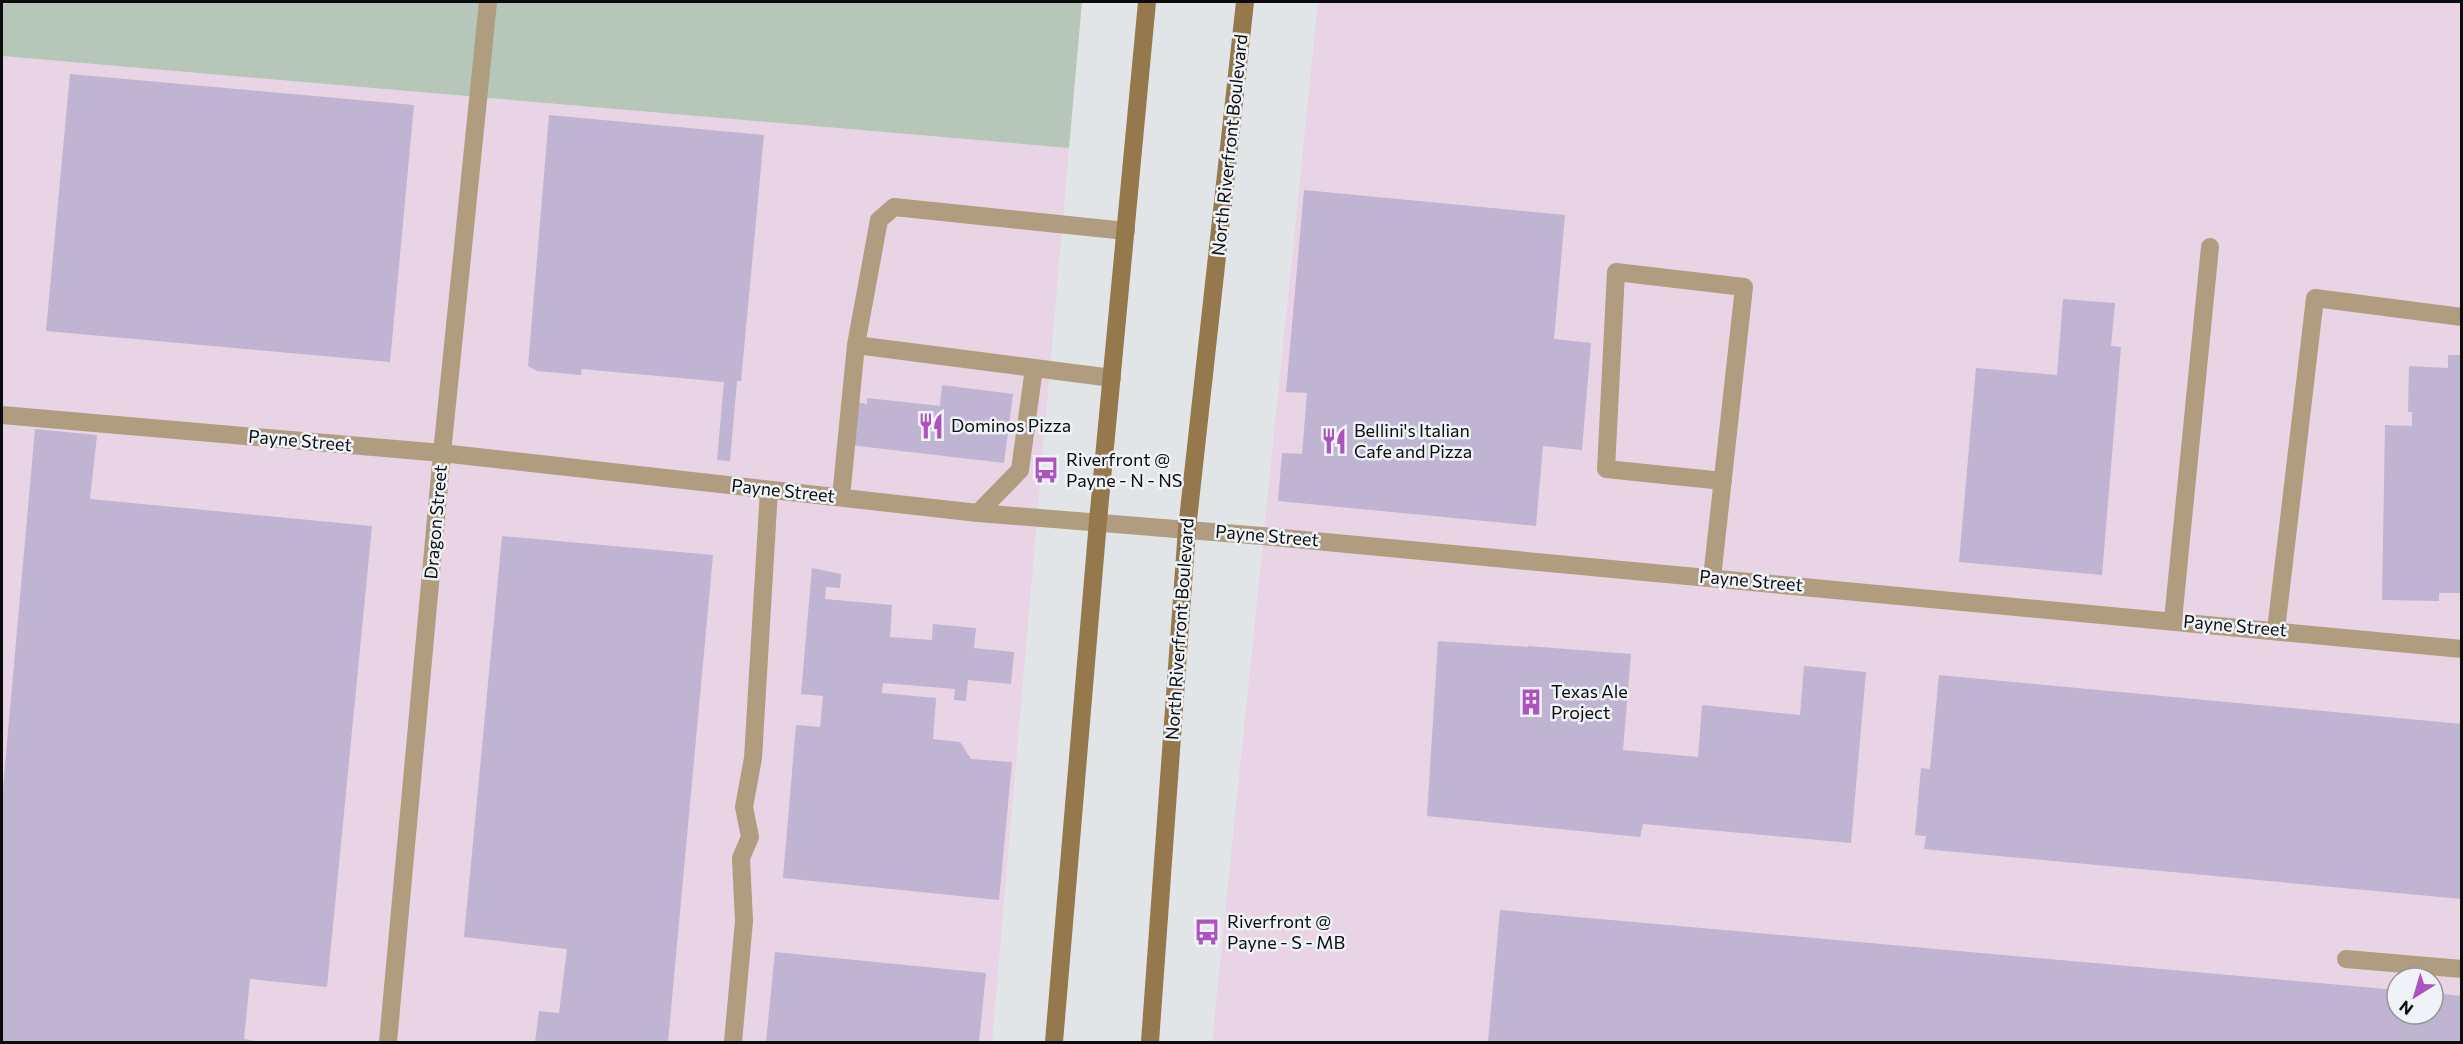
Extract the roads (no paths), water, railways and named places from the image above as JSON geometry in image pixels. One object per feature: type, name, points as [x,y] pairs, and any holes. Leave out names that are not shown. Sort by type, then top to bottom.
[{"type":"main road","points":[[1054,1042],[1098,521],[1147,2]]},
{"type":"main road","name":"North Riverfront Boulevard","points":[[1150,1042],[1187,529],[1245,2]]},
{"type":"street","name":"Dragon Street","points":[[388,1042],[442,453],[488,2]]},
{"type":"street","points":[[841,497],[856,345],[879,220],[894,207],[1126,231]]},
{"type":"street","points":[[2173,620],[2210,247]]},
{"type":"street","points":[[1712,578],[1723,481],[1744,287],[1616,272],[1606,469],[1723,481]]},
{"type":"street","points":[[2276,630],[2315,298],[2462,317]]},
{"type":"street","points":[[856,345],[1112,378]]},
{"type":"street","points":[[978,513],[1020,470],[1034,368]]},
{"type":"street","name":"Payne Street","points":[[2,415],[442,453],[978,513],[1187,529],[2462,649]]},
{"type":"street","points":[[733,1042],[744,921],[741,858],[750,837],[744,807],[753,758],[769,490]]},
{"type":"street","points":[[2346,959],[2462,969]]},
{"type":"place","name":"Dominos Pizza","points":[[931,426]]},
{"type":"place","name":"Bellini's Italian Cafe and Pizza","points":[[1334,441]]},
{"type":"place","name":"Riverfront @ Payne - N - NS","points":[[1046,470]]},
{"type":"place","name":"Texas Ale Project","points":[[1531,702]]},
{"type":"place","name":"Riverfront @ Payne - S - MB","points":[[1207,932]]}]
